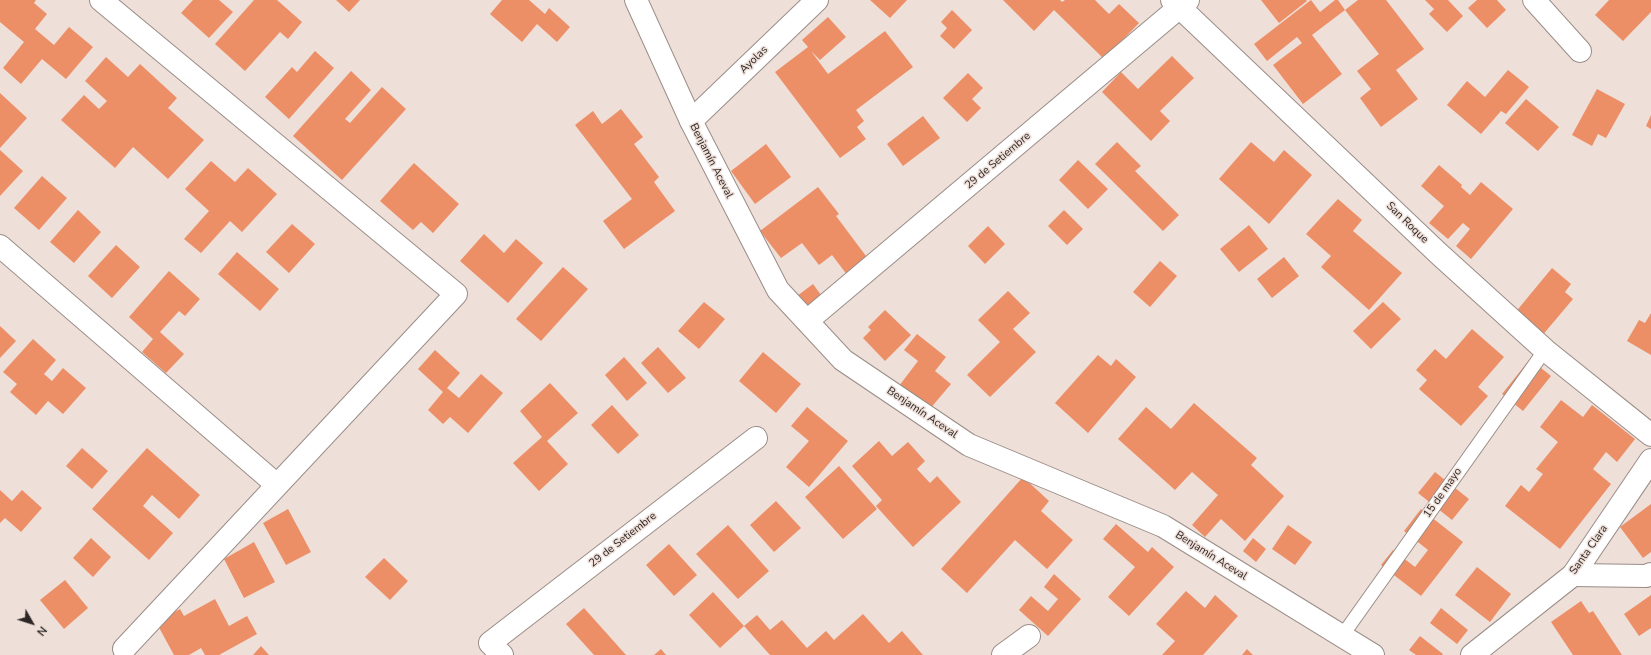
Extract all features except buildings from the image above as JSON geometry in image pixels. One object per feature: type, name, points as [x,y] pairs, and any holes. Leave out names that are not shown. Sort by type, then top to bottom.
[{"type":"street","points":[[102,0],[456,294],[124,649]]},
{"type":"street","name":"Benjamín Aceval","points":[[636,0],[691,120],[778,290],[843,360],[969,445],[1163,526],[1373,655]]},
{"type":"street","name":"Ayolas","points":[[691,120],[817,0]]},
{"type":"street","points":[[1534,0],[1580,50]]},
{"type":"street","name":"29 de Setiembre","points":[[807,321],[1180,2]]},
{"type":"street","name":"San Roque","points":[[1180,2],[1438,253],[1545,350],[1651,435]]},
{"type":"street","points":[[0,246],[276,485]]},
{"type":"street","name":"29 de Setiembre","points":[[496,649],[756,438]]},
{"type":"street","name":"Santa Clara","points":[[1472,655],[1573,575],[1651,460]]},
{"type":"street","points":[[1573,575],[1646,576],[1651,574]]},
{"type":"street","points":[[1003,655],[1029,636]]},
{"type":"lane","name":"15 de mayo","points":[[1342,636],[1545,350]]}]
